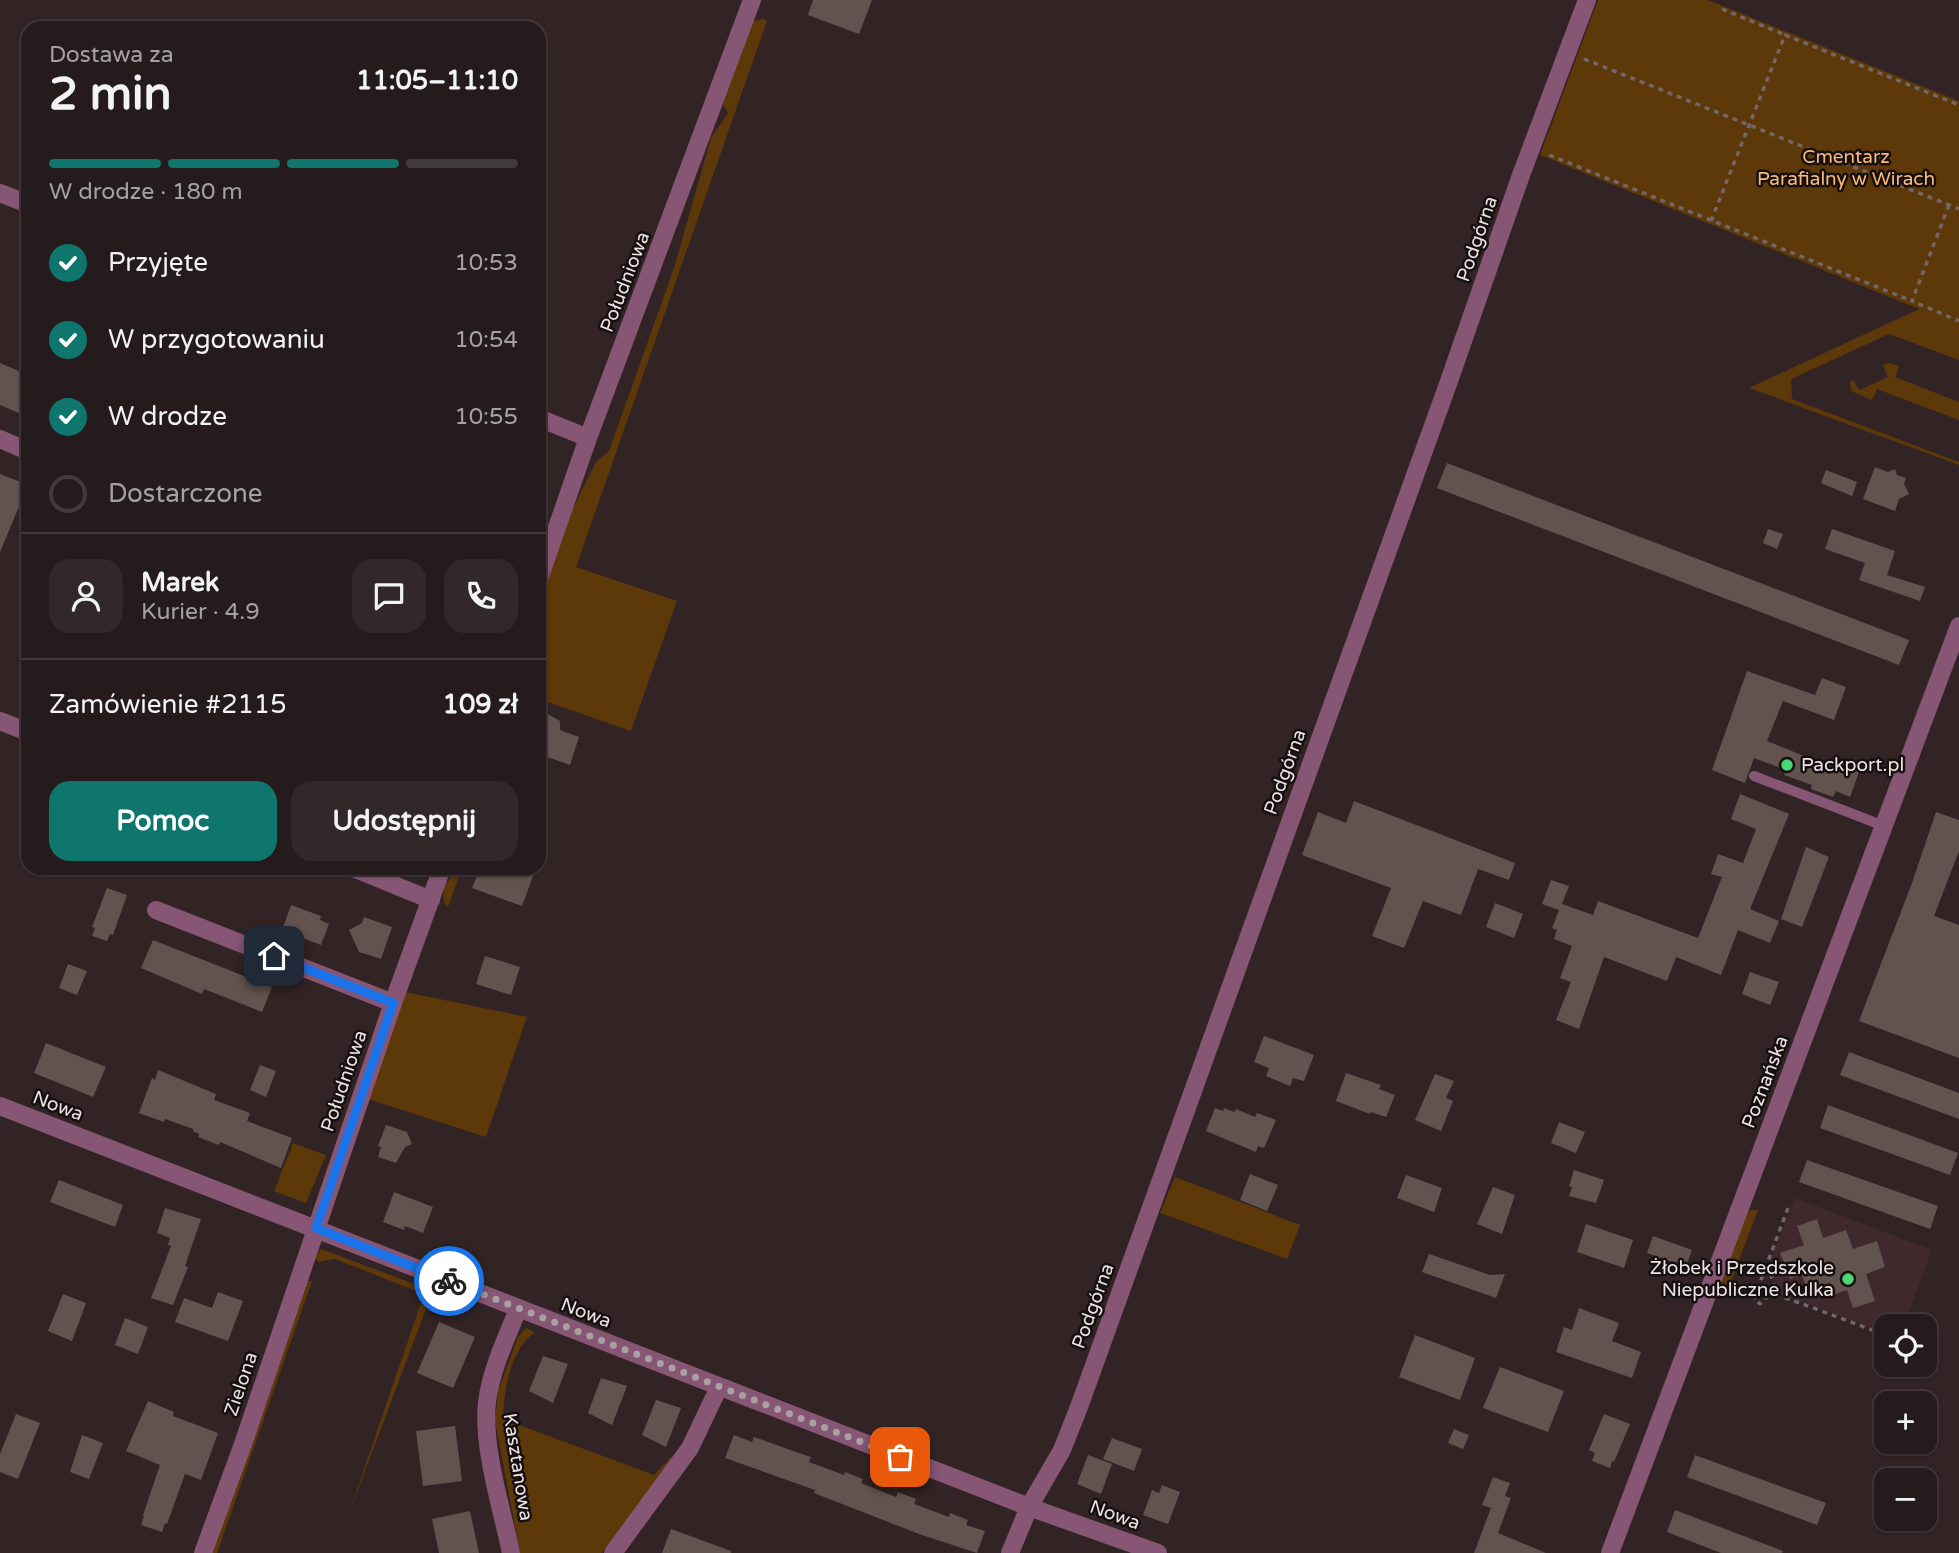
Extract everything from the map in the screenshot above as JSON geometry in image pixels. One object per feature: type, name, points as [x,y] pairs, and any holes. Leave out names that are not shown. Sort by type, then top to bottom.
[{"type":"street","name":"Południowa","points":[[546,559],[752,0]]},
{"type":"street","name":"Podgórna","points":[[1010,1553],[1029,1507],[1062,1450],[1079,1407],[1587,0]]},
{"type":"street","points":[[0,193],[21,201]]},
{"type":"street","points":[[546,421],[589,438]]},
{"type":"street","points":[[0,439],[21,448]]},
{"type":"street","name":"Poznańska","points":[[1610,1553],[1959,625]]},
{"type":"street","points":[[0,721],[21,729]]},
{"type":"street","points":[[371,875],[431,900]]},
{"type":"street","name":"Południowa","points":[[316,1228],[440,875]]},
{"type":"street","points":[[156,910],[393,1003]]},
{"type":"street","name":"Nowa","points":[[0,1106],[1029,1507],[1158,1553]]},
{"type":"street","name":"Zielona","points":[[203,1553],[316,1228]]},
{"type":"street","name":"Kasztanowa","points":[[511,1553],[486,1418],[490,1386],[518,1309]]},
{"type":"street","points":[[613,1553],[690,1448],[719,1387]]},
{"type":"lane","points":[[1754,776],[1884,826]]},
{"type":"path","points":[[1722,9],[1959,105]]},
{"type":"path","points":[[1711,220],[1785,35]]},
{"type":"path","points":[[1567,52],[1959,209]]},
{"type":"path","points":[[1549,155],[1959,321]]},
{"type":"path","points":[[1912,301],[1949,205]]},
{"type":"path","points":[[1769,1292],[1764,1302],[1757,1303],[1754,1297],[1757,1287],[1788,1208]]},
{"type":"path","points":[[1760,1261],[1767,1264],[1778,1295]]},
{"type":"path","points":[[1757,1287],[1874,1331]]},
{"type":"shaded area","name":"Żłobek i Przedszkole Niepubliczne Kulka","points":[[1795,1198],[1932,1250],[1908,1314],[1874,1314],[1874,1329],[1779,1293],[1769,1264]]},
{"type":"green space","name":"Cmentarz Parafialny w Wirach","points":[[1598,0],[1708,0],[1959,101],[1959,360],[1889,334],[1791,379],[1792,399],[1959,462],[1959,465],[1749,388],[1919,309],[1540,155]]},
{"type":"green space","points":[[752,21],[767,21],[576,567],[677,601],[631,731],[546,701],[546,579],[563,528],[596,462],[609,451],[675,265],[711,138],[728,113],[722,103]]},
{"type":"green space","points":[[1888,363],[1899,366],[1895,377],[1959,402],[1959,420],[1877,389],[1872,400],[1851,391],[1850,382],[1853,380],[1859,390],[1888,377],[1883,365]]},
{"type":"green space","points":[[454,876],[459,876],[448,907],[445,904],[444,890]]},
{"type":"green space","points":[[405,992],[527,1017],[486,1137],[365,1098]]},
{"type":"green space","points":[[293,1143],[326,1155],[306,1203],[274,1191]]},
{"type":"green space","points":[[1175,1177],[1300,1225],[1287,1259],[1160,1213]]},
{"type":"green space","points":[[1758,1210],[1730,1284],[1738,1295],[1723,1288],[1720,1281],[1747,1212]]},
{"type":"green space","points":[[321,1249],[432,1293],[348,1516],[424,1294],[335,1259],[319,1262],[315,1258]]},
{"type":"green space","points":[[308,1281],[312,1281],[217,1553],[212,1553]]},
{"type":"green space","points":[[526,1328],[535,1332],[526,1340],[514,1360],[507,1383],[503,1419],[654,1475],[676,1452],[602,1553],[520,1553],[495,1421],[498,1391],[518,1337]]},
{"type":"building","points":[[813,0],[872,0],[859,34],[808,15]]},
{"type":"building","points":[[0,363],[21,372],[21,414],[0,405]]},
{"type":"building","points":[[1447,463],[1909,640],[1899,665],[1437,488]]},
{"type":"building","points":[[1875,467],[1888,472],[1895,469],[1897,475],[1906,478],[1904,484],[1909,494],[1899,499],[1895,511],[1863,499]]},
{"type":"building","points":[[1826,470],[1857,482],[1852,496],[1821,483]]},
{"type":"building","points":[[0,474],[21,482],[21,502],[0,552]]},
{"type":"building","points":[[1768,529],[1783,534],[1777,549],[1763,543]]},
{"type":"building","points":[[1832,529],[1895,551],[1887,575],[1925,587],[1920,601],[1859,580],[1865,563],[1825,549]]},
{"type":"building","points":[[1747,671],[1815,695],[1822,678],[1846,687],[1834,720],[1783,701],[1767,741],[1836,769],[1837,764],[1859,772],[1850,797],[1836,791],[1833,797],[1811,789],[1812,785],[1784,775],[1786,770],[1754,758],[1745,783],[1712,770]]},
{"type":"building","points":[[546,713],[560,721],[560,730],[579,737],[570,765],[546,756]]},
{"type":"building","points":[[1740,794],[1789,814],[1750,909],[1779,921],[1770,943],[1738,930],[1721,975],[1676,957],[1667,981],[1604,957],[1579,1029],[1556,1020],[1571,982],[1560,978],[1572,946],[1554,939],[1557,930],[1552,928],[1559,910],[1542,904],[1551,880],[1569,886],[1562,904],[1593,915],[1598,901],[1698,938],[1722,877],[1711,874],[1718,854],[1743,863],[1756,829],[1731,819]]},
{"type":"building","points":[[1354,801],[1515,863],[1509,880],[1478,869],[1461,915],[1423,901],[1404,948],[1372,936],[1391,888],[1302,855],[1318,812],[1346,823]]},
{"type":"building","points":[[1936,812],[1959,820],[1959,851],[1934,916],[1959,925],[1959,1058],[1859,1021]]},
{"type":"building","points":[[1806,847],[1829,857],[1802,927],[1781,919]]},
{"type":"building","points":[[477,875],[533,875],[522,906],[472,888]]},
{"type":"building","points":[[107,888],[127,895],[113,935],[110,934],[107,941],[92,936],[95,928],[92,927]]},
{"type":"building","points":[[1495,903],[1523,914],[1514,938],[1486,927]]},
{"type":"building","points":[[291,905],[321,916],[320,920],[329,924],[321,945],[282,930]]},
{"type":"building","points":[[364,917],[392,927],[381,959],[359,952],[349,930],[362,923]]},
{"type":"building","points":[[153,940],[272,987],[262,1012],[204,989],[202,994],[141,968]]},
{"type":"building","points":[[485,956],[520,967],[511,995],[476,984]]},
{"type":"building","points":[[68,964],[87,971],[77,995],[59,988]]},
{"type":"building","points":[[1750,972],[1779,982],[1770,1005],[1742,994]]},
{"type":"building","points":[[1264,1036],[1314,1055],[1304,1081],[1293,1078],[1290,1086],[1266,1076],[1269,1068],[1254,1062]]},
{"type":"building","points":[[46,1043],[106,1067],[93,1097],[34,1073]]},
{"type":"building","points":[[1849,1052],[1959,1093],[1959,1119],[1840,1075]]},
{"type":"building","points":[[260,1065],[276,1071],[266,1097],[250,1090]]},
{"type":"building","points":[[158,1070],[216,1094],[214,1100],[250,1113],[247,1121],[292,1138],[281,1168],[220,1142],[219,1145],[198,1137],[199,1134],[193,1129],[139,1113],[152,1078],[155,1080]]},
{"type":"building","points":[[1346,1073],[1381,1085],[1379,1089],[1395,1095],[1386,1117],[1336,1101]]},
{"type":"building","points":[[1435,1074],[1454,1081],[1446,1098],[1453,1101],[1441,1131],[1415,1120]]},
{"type":"building","points":[[1828,1105],[1958,1153],[1950,1175],[1820,1128]]},
{"type":"building","points":[[1215,1108],[1234,1112],[1236,1109],[1255,1117],[1257,1113],[1276,1120],[1264,1148],[1258,1146],[1256,1152],[1206,1131]]},
{"type":"building","points":[[1559,1122],[1585,1132],[1576,1153],[1551,1143]]},
{"type":"building","points":[[386,1125],[407,1132],[412,1144],[405,1147],[396,1163],[378,1157],[381,1147],[378,1146]]},
{"type":"building","points":[[1807,1160],[1938,1206],[1930,1229],[1799,1182]]},
{"type":"building","points":[[1574,1170],[1604,1180],[1596,1203],[1569,1196]]},
{"type":"building","points":[[1250,1174],[1278,1185],[1267,1211],[1240,1200]]},
{"type":"building","points":[[1406,1175],[1442,1188],[1434,1212],[1397,1198]]},
{"type":"building","points":[[59,1180],[123,1205],[115,1227],[50,1202]]},
{"type":"building","points":[[1493,1187],[1515,1195],[1502,1234],[1477,1224]]},
{"type":"building","points":[[394,1192],[433,1207],[423,1233],[405,1226],[404,1230],[383,1222]]},
{"type":"building","points":[[165,1208],[201,1219],[185,1266],[188,1267],[173,1305],[151,1298],[171,1246],[168,1245],[170,1238],[157,1233]]},
{"type":"building","points":[[1817,1219],[1823,1238],[1846,1230],[1853,1249],[1877,1241],[1885,1267],[1866,1274],[1875,1301],[1853,1308],[1847,1290],[1829,1296],[1826,1287],[1808,1293],[1802,1275],[1790,1279],[1780,1253],[1804,1245],[1797,1226]]},
{"type":"building","points":[[1586,1224],[1633,1240],[1624,1268],[1577,1252]]},
{"type":"building","points":[[1653,1236],[1692,1250],[1686,1267],[1647,1253]]},
{"type":"building","points":[[1429,1254],[1490,1275],[1505,1274],[1496,1298],[1422,1272]]},
{"type":"building","points":[[218,1292],[243,1301],[228,1341],[175,1322],[184,1298],[212,1308]]},
{"type":"building","points":[[63,1294],[86,1303],[72,1341],[48,1331]]},
{"type":"building","points":[[1579,1308],[1619,1323],[1612,1341],[1641,1352],[1632,1378],[1556,1352],[1564,1327],[1572,1330]]},
{"type":"building","points":[[125,1318],[148,1327],[138,1354],[115,1345]]},
{"type":"building","points":[[439,1322],[475,1337],[453,1388],[417,1373]]},
{"type":"building","points":[[1415,1335],[1475,1358],[1460,1400],[1399,1377]]},
{"type":"building","points":[[543,1356],[568,1364],[553,1403],[529,1391]]},
{"type":"building","points":[[1500,1367],[1564,1391],[1548,1432],[1483,1408]]},
{"type":"building","points":[[601,1378],[627,1386],[612,1425],[588,1413]]},
{"type":"building","points":[[656,1400],[681,1408],[666,1447],[642,1435]]},
{"type":"building","points":[[148,1401],[174,1412],[173,1416],[218,1433],[201,1480],[185,1474],[162,1532],[141,1525],[160,1465],[126,1451]]},
{"type":"building","points":[[16,1414],[40,1423],[18,1479],[0,1472],[0,1454]]},
{"type":"building","points":[[1604,1414],[1630,1424],[1610,1468],[1592,1461],[1595,1453],[1589,1450]]},
{"type":"building","points":[[455,1426],[462,1481],[423,1486],[416,1431]]},
{"type":"building","points":[[1454,1429],[1469,1435],[1463,1449],[1448,1443]]},
{"type":"building","points":[[82,1435],[103,1443],[89,1479],[70,1472]]},
{"type":"building","points":[[734,1435],[752,1442],[754,1437],[811,1457],[809,1462],[863,1479],[861,1483],[896,1497],[898,1492],[916,1499],[914,1504],[949,1517],[950,1513],[968,1520],[966,1525],[985,1531],[977,1553],[919,1534],[814,1493],[815,1490],[725,1458]]},
{"type":"building","points":[[1112,1438],[1142,1449],[1134,1471],[1103,1459]]},
{"type":"building","points":[[1088,1455],[1112,1464],[1101,1494],[1077,1484]]},
{"type":"building","points":[[1695,1455],[1826,1503],[1817,1525],[1687,1477]]},
{"type":"building","points":[[1493,1477],[1510,1483],[1505,1496],[1511,1498],[1498,1533],[1546,1553],[1474,1553],[1491,1508],[1482,1505]]},
{"type":"building","points":[[1162,1485],[1180,1492],[1168,1524],[1143,1515],[1152,1490],[1159,1493]]},
{"type":"building","points":[[1675,1510],[1783,1551],[1721,1553],[1667,1532]]},
{"type":"building","points":[[470,1511],[479,1553],[439,1553],[432,1519]]},
{"type":"building","points":[[671,1529],[731,1551],[731,1553],[662,1553]]},
{"type":"way so far","points":[[449,1281],[900,1457]]},
{"type":"place","name":"Packport.pl","points":[[1787,765]]},
{"type":"place","name":"Żłobek i Przedszkole Niepubliczne Kulka","points":[[1848,1279]]},
{"type":"route","points":[[274,956],[393,1003],[316,1228],[449,1281]]}]
